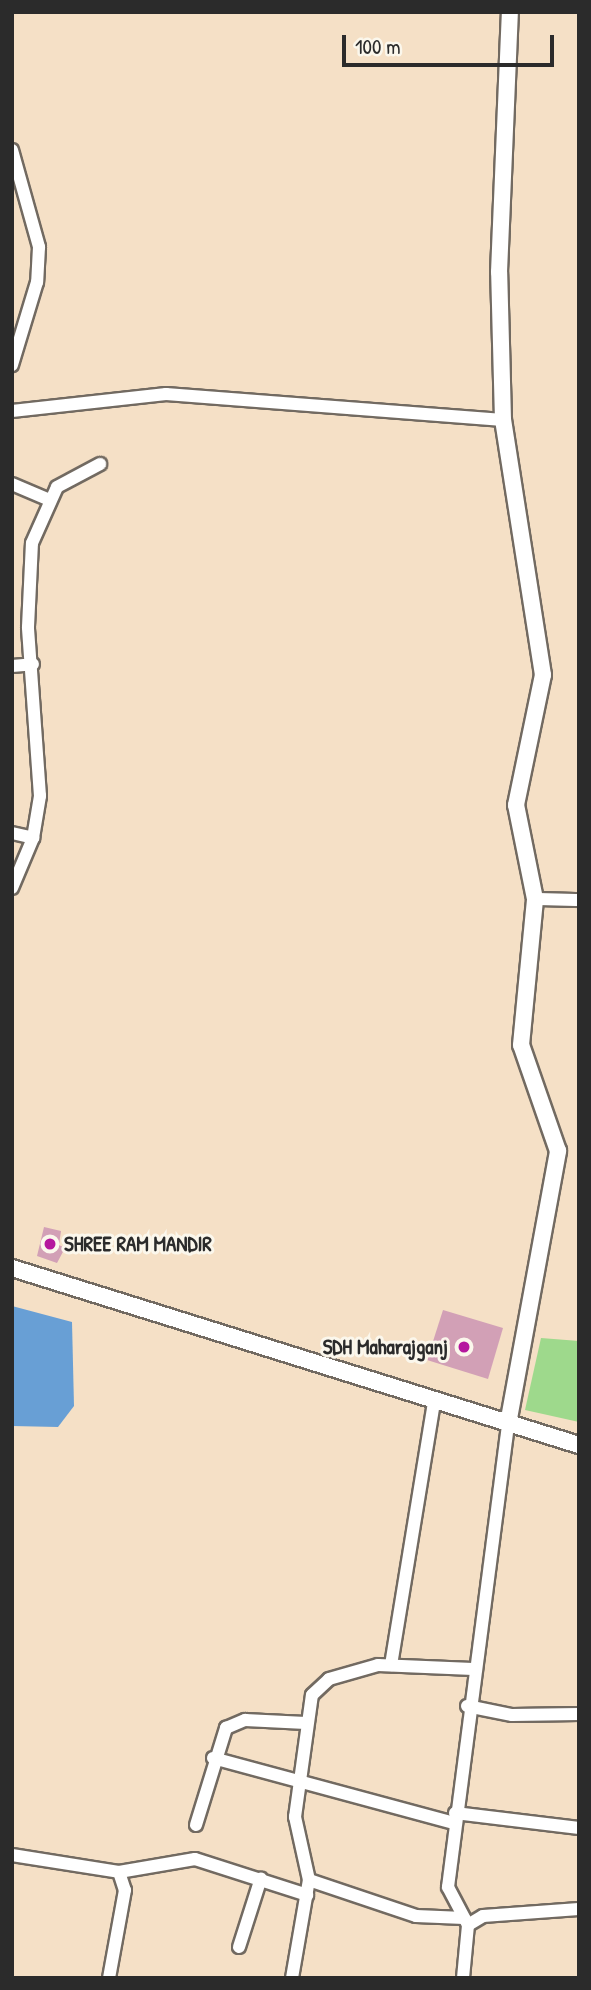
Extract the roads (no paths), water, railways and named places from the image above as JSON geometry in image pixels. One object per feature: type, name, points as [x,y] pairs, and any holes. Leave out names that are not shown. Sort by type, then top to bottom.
[{"type":"street","points":[[463,1978],[466,1922],[448,1887],[467,1706],[508,1424],[557,1172],[557,1136],[521,1045],[535,899],[516,805],[540,707],[542,658],[503,420],[499,260],[510,12]]},
{"type":"street","points":[[12,150],[37,223],[39,256],[12,365]]},
{"type":"street","points":[[12,411],[166,394],[503,420]]},
{"type":"street","points":[[12,888],[33,838],[41,768],[27,596],[32,544],[48,499],[68,479],[100,464]]},
{"type":"street","points":[[12,484],[48,499]]},
{"type":"street","points":[[12,666],[33,664]]},
{"type":"street","points":[[12,833],[33,838]]},
{"type":"street","points":[[535,899],[579,900]]},
{"type":"street","points":[[12,1268],[433,1402],[579,1445]]},
{"type":"street","points":[[391,1665],[433,1402]]},
{"type":"street","points":[[292,1978],[309,1880],[295,1817],[306,1723],[319,1686],[391,1665],[473,1669]]},
{"type":"street","points":[[467,1706],[512,1715],[579,1714]]},
{"type":"street","points":[[196,1825],[213,1758],[233,1722],[306,1723]]},
{"type":"street","points":[[213,1758],[299,1784],[454,1818],[579,1828]]},
{"type":"street","points":[[12,1855],[119,1872],[184,1859],[261,1878],[307,1895]]},
{"type":"street","points":[[109,1978],[125,1890],[119,1872]]},
{"type":"street","points":[[239,1947],[261,1878]]},
{"type":"street","points":[[309,1880],[416,1916],[466,1922],[483,1916],[579,1909]]},
{"type":"water","points":[[12,1306],[72,1322],[74,1406],[58,1427],[12,1426]]},
{"type":"place","name":"SHREE RAM MANDIR","points":[[50,1244]]},
{"type":"place","name":"SDH Maharajganj","points":[[464,1347]]}]
